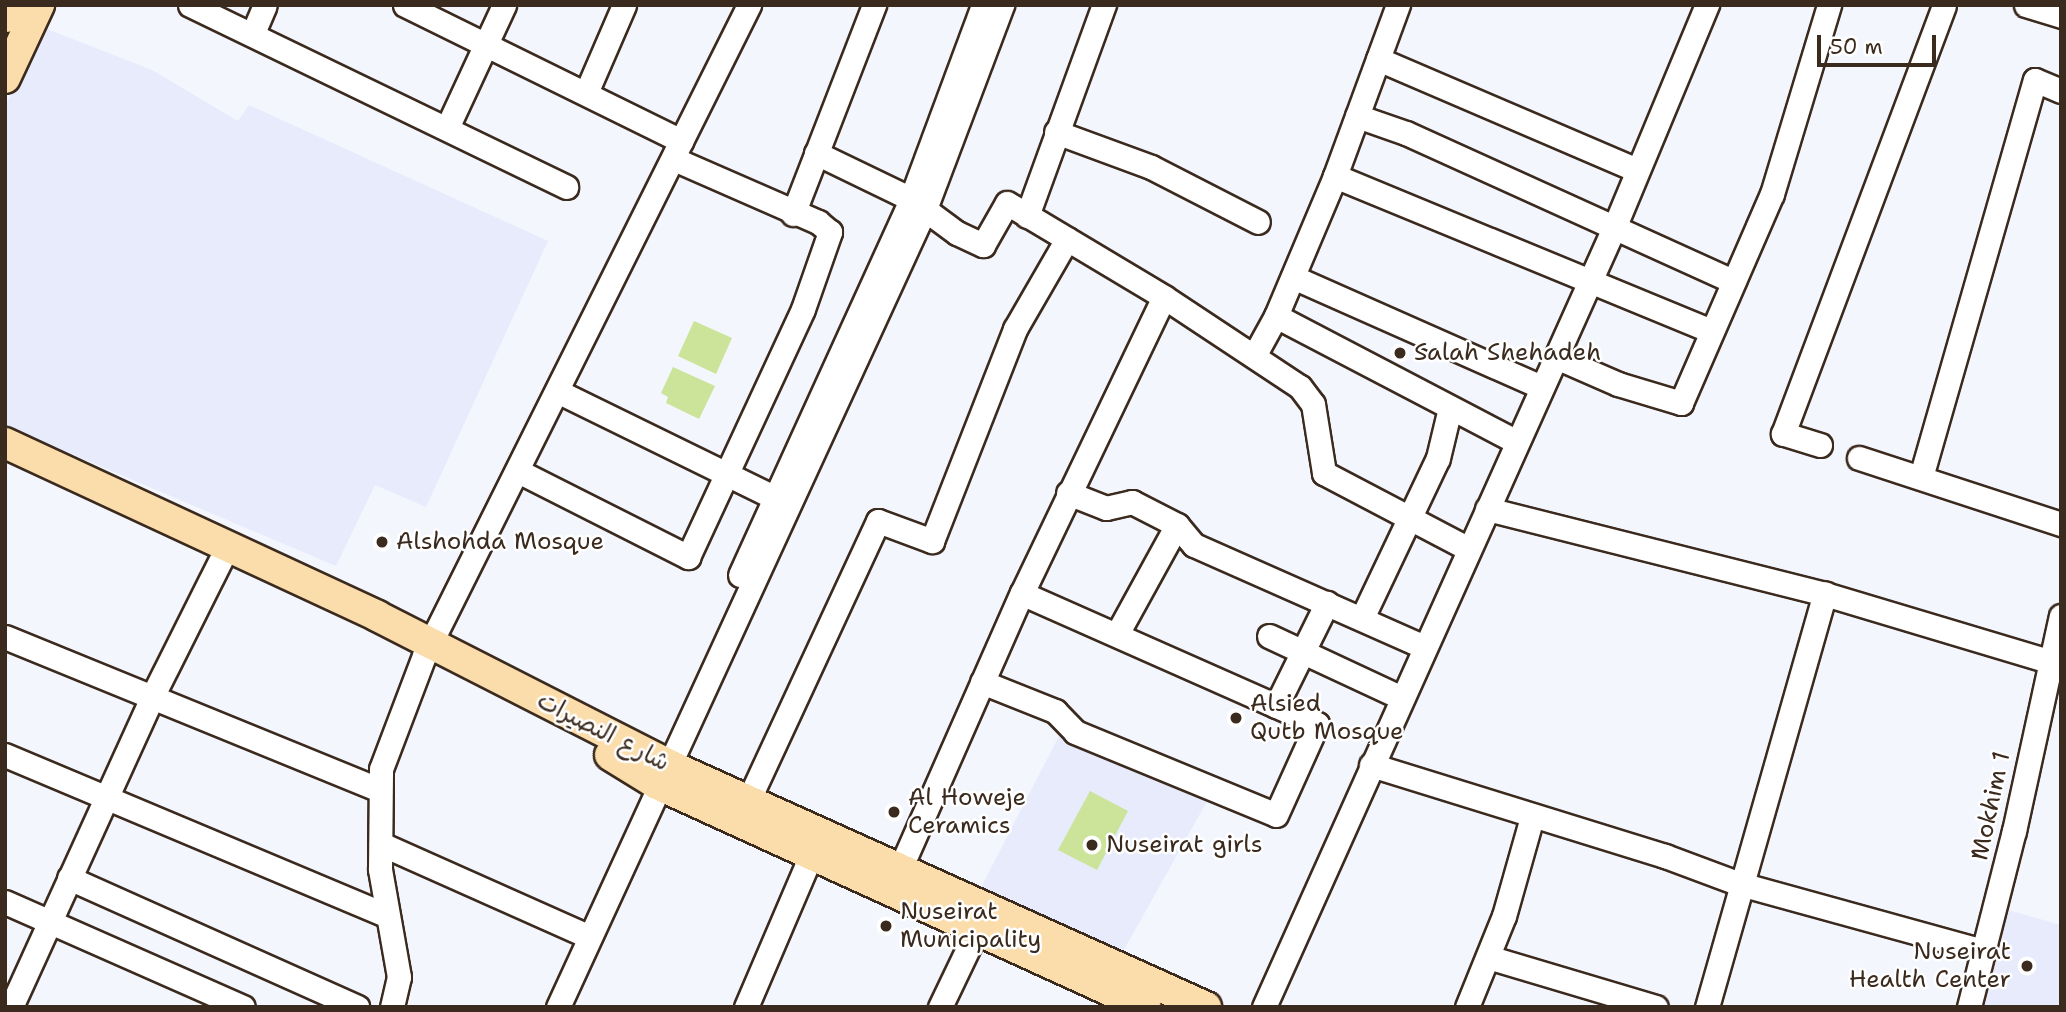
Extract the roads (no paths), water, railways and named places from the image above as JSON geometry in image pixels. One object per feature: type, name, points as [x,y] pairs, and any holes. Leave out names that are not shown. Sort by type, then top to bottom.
[{"type":"highway","points":[[5,15],[9,5]]},
{"type":"main road","points":[[5,78],[39,5]]},
{"type":"main road","name":"شارع النصيرات","points":[[5,443],[427,650],[744,811],[982,919],[1206,1007]]},
{"type":"main road","name":"شارع النصيرات","points":[[5,463],[220,561],[427,650]]},
{"type":"main road","name":"شارع النصيرات","points":[[816,843],[900,869],[982,919],[1146,1007]]},
{"type":"street","points":[[190,5],[253,33],[566,187]]},
{"type":"street","points":[[253,33],[265,5]]},
{"type":"street","points":[[405,5],[586,93],[677,150],[793,214],[818,222],[830,232],[822,262],[688,557],[518,471]]},
{"type":"street","points":[[447,128],[504,5]]},
{"type":"street","points":[[586,93],[624,5]]},
{"type":"street","points":[[392,1007],[399,977],[385,915],[378,789],[381,769],[427,650],[749,5]]},
{"type":"street","points":[[793,214],[874,5]]},
{"type":"street","points":[[918,204],[983,5]]},
{"type":"street","points":[[558,1007],[781,500],[918,204],[1002,5]]},
{"type":"street","points":[[1027,216],[1104,5]]},
{"type":"street","points":[[1254,356],[1276,316],[1335,176],[1398,5]]},
{"type":"street","points":[[1264,1007],[1614,228],[1707,5]]},
{"type":"street","points":[[1556,357],[1618,384],[1681,403],[1709,343],[1709,330],[1772,194],[1829,5]]},
{"type":"street","points":[[1820,445],[1783,434],[1944,5]]},
{"type":"street","points":[[2026,5],[2061,16]]},
{"type":"street","points":[[1378,58],[1637,170]]},
{"type":"street","points":[[1921,477],[2035,80],[2061,91]]},
{"type":"street","points":[[1357,116],[1406,133],[1732,281]]},
{"type":"street","points":[[1056,132],[1151,167],[1258,222]]},
{"type":"street","points":[[816,153],[918,204],[983,246],[1007,203],[1164,297],[1300,387],[1313,404],[1324,473],[1413,517],[1469,549]]},
{"type":"street","points":[[1335,176],[1709,330]]},
{"type":"street","points":[[744,811],[878,521],[932,541],[1015,329],[1066,239]]},
{"type":"street","points":[[1293,277],[1541,387]]},
{"type":"street","points":[[900,869],[1068,493],[1164,297]]},
{"type":"street","points":[[1276,316],[1517,442]]},
{"type":"street","points":[[557,391],[781,500]]},
{"type":"street","points":[[1362,618],[1413,517],[1438,458],[1450,408]]},
{"type":"street","points":[[1859,458],[2061,524]]},
{"type":"street","points":[[1068,493],[1106,508],[1132,502],[1177,525],[1194,545],[1424,647]]},
{"type":"street","points":[[1487,509],[1825,594],[2049,661]]},
{"type":"street","points":[[1116,634],[1177,525]]},
{"type":"street","points":[[11,1007],[152,697],[220,561]]},
{"type":"street","points":[[982,682],[1055,711],[1075,732],[1276,815],[1317,724],[1022,593]]},
{"type":"street","points":[[1707,1007],[1825,594]]},
{"type":"street","points":[[1276,706],[1327,603]]},
{"type":"street","name":"Mokhim 1","points":[[1969,1007],[2014,831],[2049,661],[2061,616]]},
{"type":"street","points":[[1269,636],[1402,698]]},
{"type":"street","points":[[5,637],[378,789]]},
{"type":"street","points":[[5,754],[106,801],[385,915]]},
{"type":"street","points":[[1371,765],[1665,856],[1740,884],[1984,951]]},
{"type":"street","points":[[1467,1007],[1488,957],[1532,817]]},
{"type":"street","points":[[746,1007],[816,843]]},
{"type":"street","points":[[380,844],[588,936]]},
{"type":"street","points":[[69,878],[358,1007]]},
{"type":"street","points":[[5,902],[243,1007]]},
{"type":"street","points":[[940,1007],[982,919]]},
{"type":"street","points":[[1488,957],[1656,1007]]},
{"type":"place","name":"Salah Shehadeh","points":[[1400,353]]},
{"type":"place","name":"Alshohda Mosque","points":[[382,542]]},
{"type":"place","name":"Alsied Qutb Mosque","points":[[1236,718]]},
{"type":"place","name":"Al Howeje Ceramics","points":[[894,812]]},
{"type":"place","name":"Nuseirat girls","points":[[1092,845]]},
{"type":"place","name":"Nuseirat Municipality","points":[[886,926]]},
{"type":"place","name":"Nuseirat Health Center","points":[[2027,966]]}]
